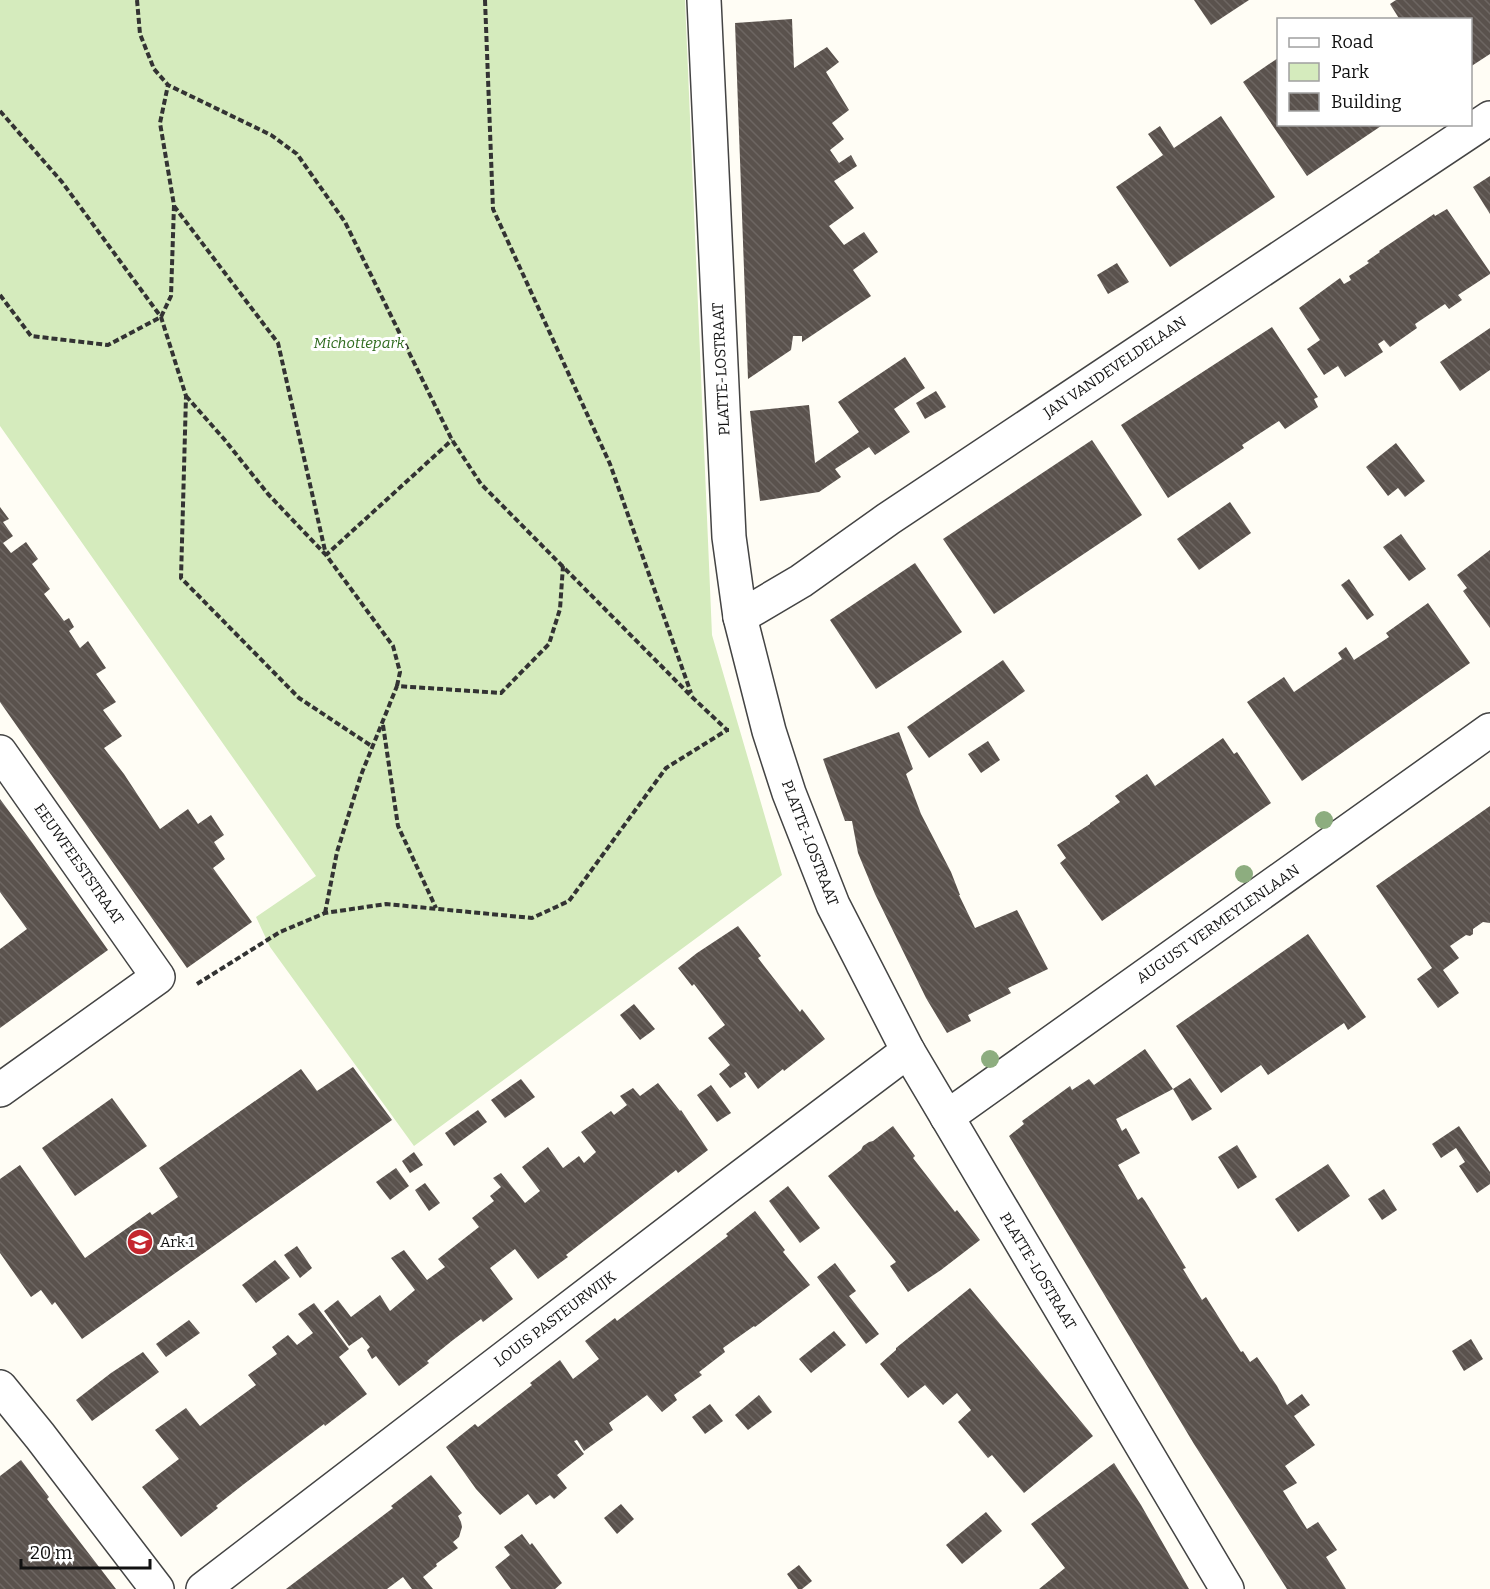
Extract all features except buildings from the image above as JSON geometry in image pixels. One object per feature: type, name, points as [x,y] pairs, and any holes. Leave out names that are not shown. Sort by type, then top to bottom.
[{"type":"street","name":"PLATTE-LOSTRAAT","points":[[704,0],[729,537],[740,617],[769,731],[789,793],[833,905],[908,1051],[1227,1589]]},
{"type":"street","name":"JAN VANDEVELDELAAN","points":[[740,617],[801,581],[888,519],[1490,118]]},
{"type":"street","name":"AUGUST VERMEYLENLAAN","points":[[947,1117],[1490,730]]},
{"type":"street","name":"EEUWFEESTSTRAAT","points":[[0,752],[158,977]]},
{"type":"street","points":[[0,1090],[158,977]]},
{"type":"street","name":"LOUIS PASTEURWIJK","points":[[203,1589],[908,1051]]},
{"type":"street","points":[[0,1388],[40,1436],[157,1589]]},
{"type":"path","points":[[136,0],[140,33],[154,69],[168,85],[272,135],[297,154],[345,222],[452,440],[481,484],[727,730]]},
{"type":"path","points":[[485,0],[493,209],[610,464],[692,697]]},
{"type":"path","points":[[0,296],[31,336],[108,345],[161,317],[171,296],[174,205],[160,123],[168,85]]},
{"type":"path","points":[[0,111],[62,182],[161,317],[186,396],[181,578],[299,698],[373,747]]},
{"type":"path","points":[[174,205],[278,343],[326,555]]},
{"type":"path","points":[[186,396],[268,494],[326,555],[393,646],[400,672],[397,686],[361,775],[337,852],[325,913]]},
{"type":"path","points":[[326,555],[452,440]]},
{"type":"path","points":[[397,686],[501,693],[549,644],[560,609],[563,566]]},
{"type":"path","points":[[382,724],[398,826],[436,908]]},
{"type":"path","points":[[158,977],[190,988],[280,932],[325,913],[386,904],[532,918],[569,901],[666,768],[727,730],[769,731]]},
{"type":"green space","name":"Michottepark","points":[[0,0],[685,0],[712,635],[782,875],[414,1146],[270,947],[256,917],[316,876],[0,426]]},
{"type":"place","name":"Ark 1","points":[[140,1242]]}]
